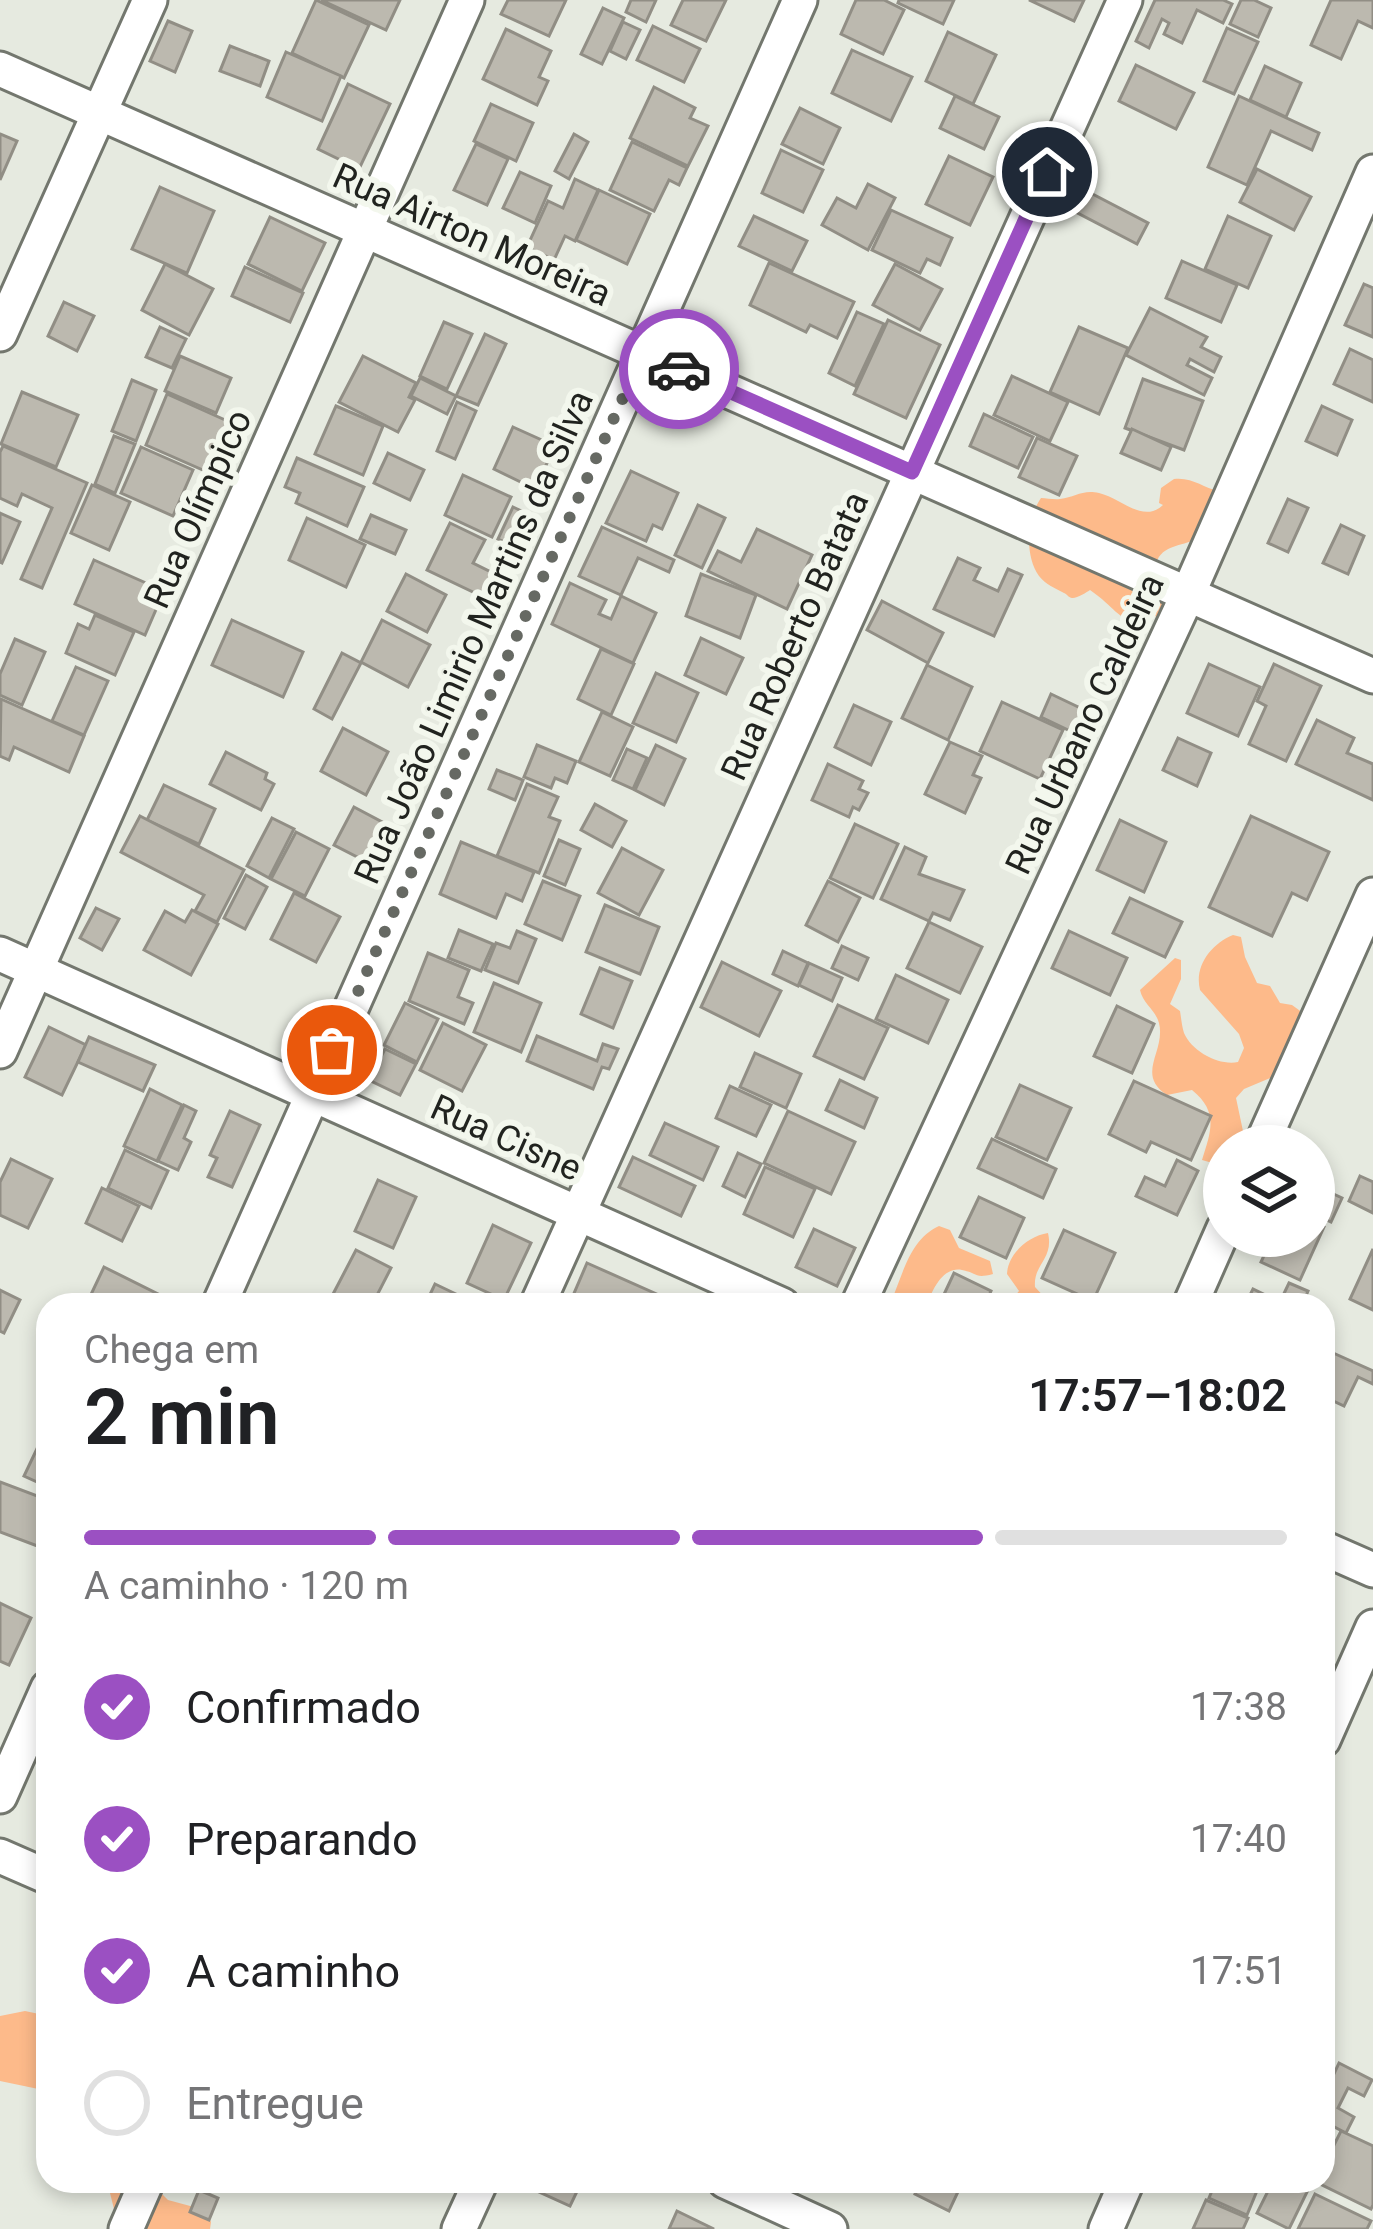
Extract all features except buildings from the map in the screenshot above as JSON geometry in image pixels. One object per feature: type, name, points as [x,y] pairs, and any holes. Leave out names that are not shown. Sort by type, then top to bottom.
[{"type":"street","points":[[0,334],[150,0]]},
{"type":"street","name":"Rua Olímpico","points":[[0,1051],[467,0]]},
{"type":"street","name":"Rua João Limirio Martins da Silva","points":[[223,1293],[800,0]]},
{"type":"street","name":"Rua Roberto Batata","points":[[542,1293],[1125,0]]},
{"type":"street","name":"Rua Airton Moreira","points":[[0,69],[1373,676]]},
{"type":"street","name":"Rua Urbano Caldeira","points":[[865,1293],[1189,595],[1373,172]]},
{"type":"street","points":[[1270,1125],[1373,895]]},
{"type":"street","name":"Rua Cisne","points":[[0,954],[755,1293]]},
{"type":"street","points":[[1195,1293],[1211,1257]]},
{"type":"street","points":[[1335,1553],[1373,1570]]},
{"type":"street","points":[[1335,1713],[1373,1628]]},
{"type":"street","points":[[0,1796],[36,1715]]},
{"type":"street","points":[[0,1856],[36,1872]]},
{"type":"street","points":[[126,2229],[142,2193]]},
{"type":"street","points":[[459,2229],[476,2193]]},
{"type":"street","points":[[754,2193],[830,2229]]},
{"type":"street","points":[[1106,2229],[1122,2193]]},
{"type":"shaded area","points":[[1174,479],[1219,491],[1196,539],[1168,549],[1156,563],[1172,593],[1165,613],[1129,620],[1090,590],[1071,598],[1039,576],[1029,537],[1041,498],[1093,492],[1148,512],[1163,505],[1159,503],[1161,488]]},
{"type":"shaded area","points":[[1233,935],[1241,937],[1257,983],[1270,986],[1280,1003],[1303,1013],[1275,1076],[1244,1089],[1236,1098],[1242,1125],[1210,1125],[1206,1106],[1192,1090],[1167,1095],[1158,1087],[1152,1071],[1159,1023],[1140,990],[1175,958],[1181,960],[1181,979],[1170,1004],[1180,1011],[1184,1033],[1207,1056],[1238,1062],[1244,1048],[1239,1034],[1200,990],[1206,957]]},
{"type":"shaded area","points":[[939,1226],[950,1230],[959,1248],[990,1261],[993,1274],[955,1270],[939,1280],[932,1293],[895,1293],[910,1256]]},
{"type":"shaded area","points":[[1048,1233],[1049,1242],[1037,1273],[1035,1287],[1041,1293],[1017,1293],[1007,1274],[1011,1260]]},
{"type":"shaded area","points":[[36,2013],[36,2088],[0,2081],[0,2016]]},
{"type":"shaded area","points":[[110,2193],[161,2193],[168,2200],[205,2210],[211,2222],[210,2229],[119,2229]]},
{"type":"way so far","points":[[332,1050],[643,353],[679,369]]},
{"type":"route","points":[[679,369],[912,472],[1047,172]]}]
